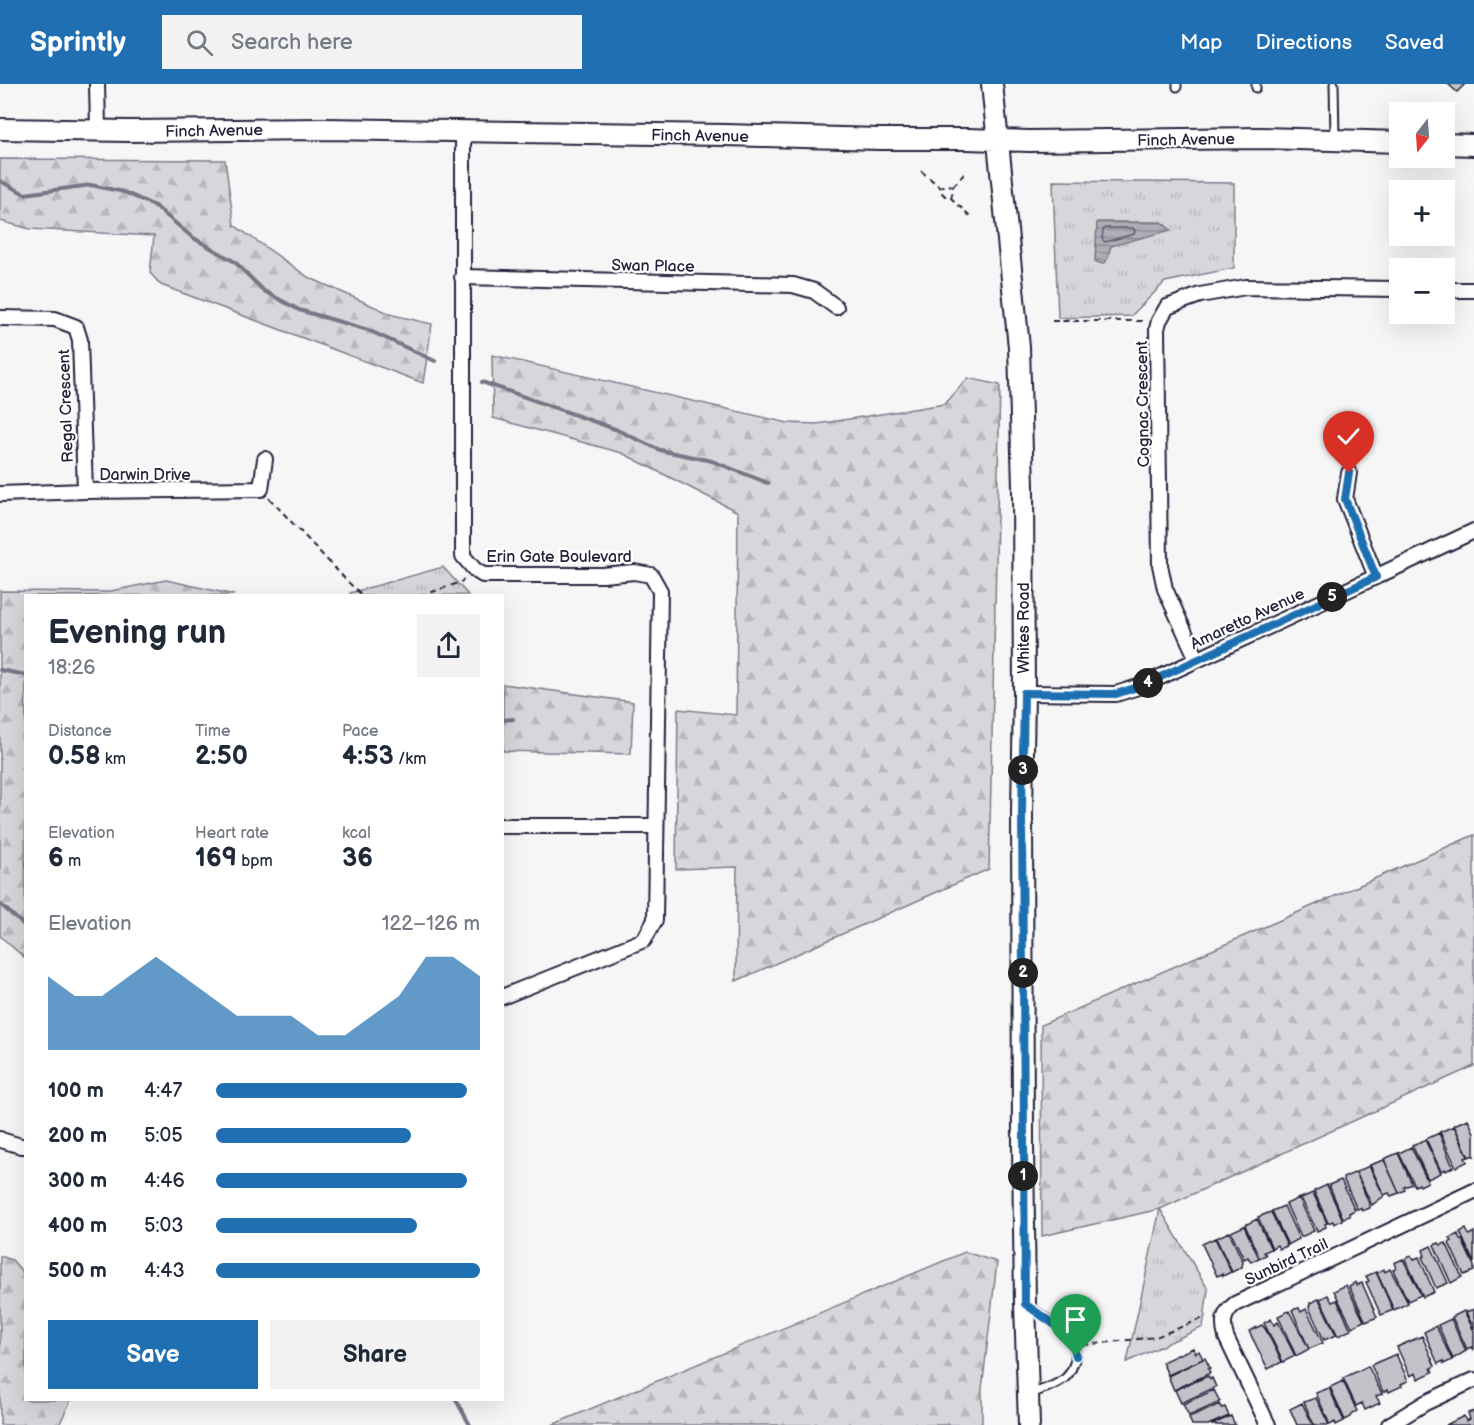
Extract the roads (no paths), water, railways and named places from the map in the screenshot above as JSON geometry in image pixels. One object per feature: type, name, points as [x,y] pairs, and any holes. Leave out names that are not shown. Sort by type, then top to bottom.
[{"type":"main road","name":"Whites Road","points":[[992,84],[1019,347],[1023,487],[1022,824],[1025,1304],[1029,1425]]},
{"type":"main road","name":"Finch Avenue","points":[[0,129],[129,131],[324,129],[725,135],[880,140],[1260,138],[1389,142]]},
{"type":"main road","points":[[1455,144],[1474,145]]},
{"type":"street","points":[[96,84],[98,130]]},
{"type":"street","name":"Erin Gate Boulevard","points":[[463,132],[463,556],[475,570],[483,574],[603,575],[634,572],[651,575],[660,591],[655,920],[644,940],[504,996]]},
{"type":"street","name":"Swan Place","points":[[462,277],[794,285],[814,291],[836,307]]},
{"type":"street","name":"Cognac Crescent","points":[[1197,659],[1165,589],[1160,565],[1157,329],[1159,321],[1167,307],[1200,296],[1246,286],[1389,289]]},
{"type":"street","points":[[1455,290],[1474,290]]},
{"type":"street","name":"Regal Crescent","points":[[0,318],[55,319],[76,327],[80,340],[84,490]]},
{"type":"street","name":"Darwin Drive","points":[[0,494],[84,490],[261,489],[265,459]]},
{"type":"street","points":[[1349,473],[1345,499],[1376,577]]},
{"type":"street","name":"Amaretto Avenue","points":[[1024,693],[1116,694],[1141,686],[1474,531]]},
{"type":"street","points":[[504,826],[656,826]]},
{"type":"street","points":[[0,1139],[24,1146]]},
{"type":"street","name":"Sunbird Trail","points":[[1268,1425],[1226,1337],[1223,1326],[1228,1309],[1234,1304],[1474,1191]]},
{"type":"street","points":[[1389,1425],[1474,1380]]},
{"type":"lane","points":[[1334,84],[1335,140]]},
{"type":"lane","points":[[1025,1304],[1062,1330],[1072,1341],[1076,1356],[1072,1370],[1063,1380],[1028,1395]]},
{"type":"water","points":[[1097,222],[1161,222],[1171,230],[1111,246],[1106,262],[1102,264],[1095,261]]},
{"type":"waterway","points":[[0,181],[25,194],[91,185],[124,192],[155,206],[192,237],[235,262],[264,291],[299,310],[368,330],[435,361]]},
{"type":"waterway","points":[[482,382],[615,429],[660,450],[712,461],[768,483]]},
{"type":"waterway","points":[[0,670],[24,675]]},
{"type":"waterway","points":[[504,720],[513,719]]},
{"type":"waterway","points":[[0,904],[24,925]]},
{"type":"waterway","points":[[457,1401],[470,1425]]}]
